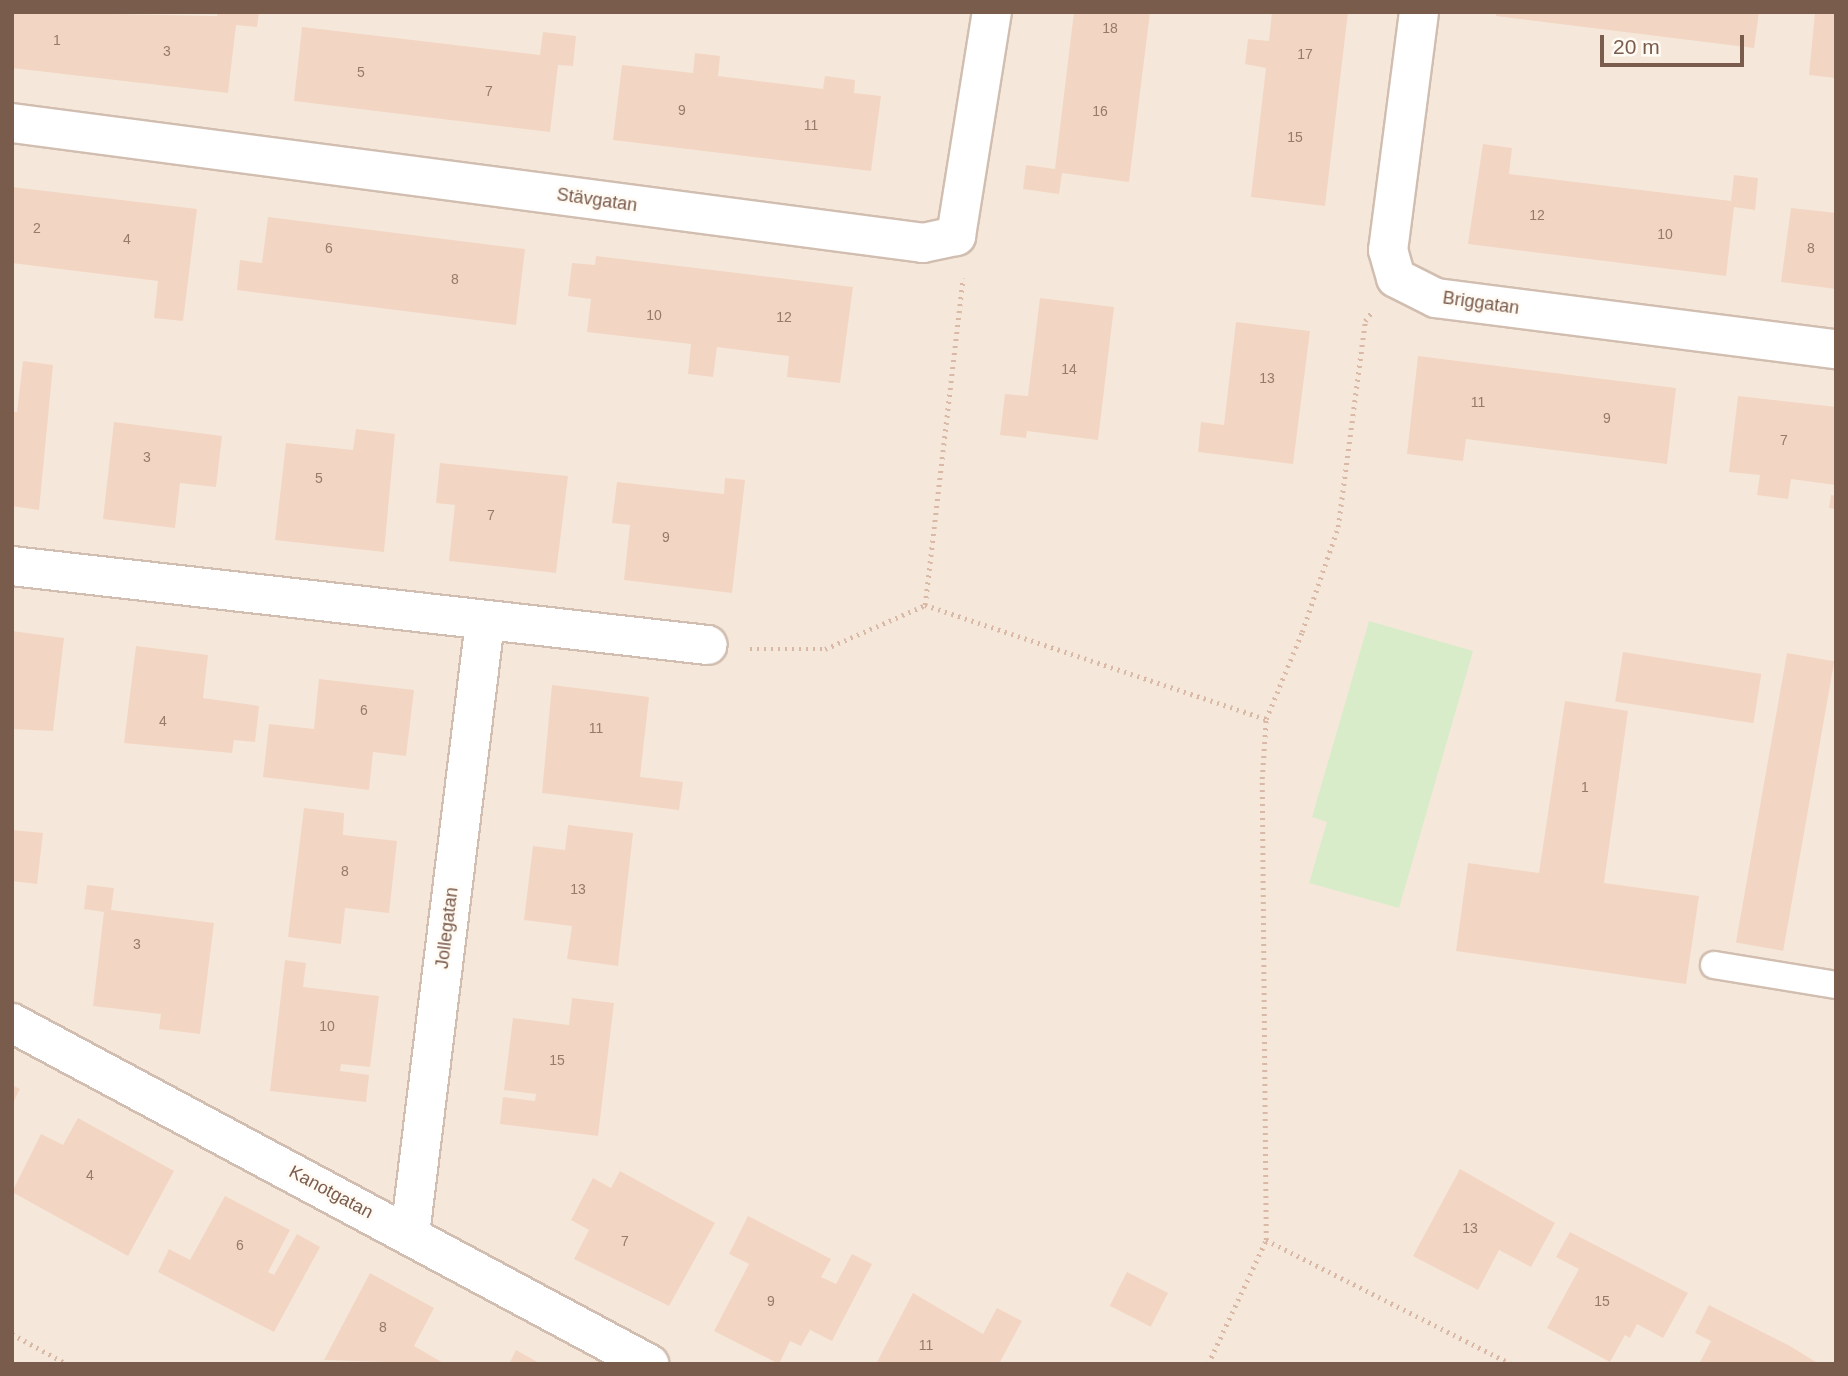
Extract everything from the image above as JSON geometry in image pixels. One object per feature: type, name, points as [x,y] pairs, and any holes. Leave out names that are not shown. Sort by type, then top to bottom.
[{"type":"street","points":[[956,236],[992,12]]},
{"type":"street","points":[[1396,278],[1388,250],[1419,12]]},
{"type":"street","name":"Stävgatan","points":[[12,123],[923,243],[956,236]]},
{"type":"street","name":"Briggatan","points":[[1396,278],[1436,298],[1836,349]]},
{"type":"street","points":[[12,566],[708,645]]},
{"type":"street","name":"Jollegatan","points":[[410,1234],[485,621]]},
{"type":"street","name":"Kanotgatan","points":[[12,1023],[649,1364]]},
{"type":"lane","points":[[1714,965],[1836,985]]},
{"type":"path","points":[[925,605],[963,274],[956,236]]},
{"type":"path","points":[[1208,1364],[1266,1240],[1262,779],[1266,719],[1303,632],[1338,527],[1365,321],[1396,278]]},
{"type":"path","points":[[708,645],[778,652],[825,649],[925,605],[1266,719]]},
{"type":"path","points":[[1266,1240],[1511,1364]]},
{"type":"path","points":[[12,1334],[67,1364]]},
{"type":"shaded area","points":[[12,12],[1836,12],[1836,1364],[12,1364]]},
{"type":"green space","points":[[1369,621],[1473,651],[1399,908],[1309,883],[1327,822],[1312,817]]},
{"type":"building","points":[[12,12],[217,16],[218,12],[259,12],[257,27],[236,25],[228,93],[12,68]]},
{"type":"building","points":[[1074,12],[1150,12],[1129,182],[1062,173],[1059,194],[1023,189],[1026,165],[1055,169]]},
{"type":"building","points":[[1272,12],[1348,12],[1325,206],[1251,197],[1266,68],[1245,64],[1248,39],[1269,41]]},
{"type":"building","points":[[1496,12],[1759,12],[1754,48],[1496,16]]},
{"type":"building","points":[[1815,12],[1836,12],[1836,78],[1809,75]]},
{"type":"building","points":[[302,27],[540,55],[543,32],[576,36],[573,66],[558,65],[550,132],[294,101]]},
{"type":"building","points":[[695,53],[720,56],[718,76],[823,89],[825,76],[855,80],[854,93],[881,96],[871,171],[613,140],[622,65],[693,73]]},
{"type":"building","points":[[1483,144],[1512,148],[1509,174],[1731,201],[1734,175],[1758,178],[1755,210],[1734,207],[1726,276],[1468,244]]},
{"type":"building","points":[[12,187],[197,209],[183,321],[154,318],[158,281],[12,263]]},
{"type":"building","points":[[1791,208],[1836,213],[1836,289],[1781,282]]},
{"type":"building","points":[[268,217],[525,249],[516,325],[237,290],[240,260],[262,263]]},
{"type":"building","points":[[596,256],[853,287],[840,383],[787,377],[789,356],[717,347],[713,377],[688,374],[691,344],[587,332],[591,299],[568,296],[572,263],[595,265]]},
{"type":"building","points":[[1040,298],[1114,307],[1098,440],[1027,431],[1026,438],[1000,435],[1005,394],[1028,396]]},
{"type":"building","points":[[1236,322],[1310,331],[1293,464],[1198,452],[1201,422],[1224,425]]},
{"type":"building","points":[[1418,356],[1676,388],[1667,464],[1466,439],[1463,461],[1407,454]]},
{"type":"building","points":[[23,361],[53,365],[39,510],[12,506],[12,412],[17,412]]},
{"type":"building","points":[[1738,396],[1836,407],[1836,485],[1791,479],[1788,499],[1757,495],[1760,475],[1729,472]]},
{"type":"building","points":[[114,422],[222,436],[216,487],[180,483],[175,528],[103,519]]},
{"type":"building","points":[[356,429],[395,434],[384,552],[275,540],[286,443],[353,450]]},
{"type":"building","points":[[440,463],[568,476],[556,573],[449,561],[455,505],[436,503]]},
{"type":"building","points":[[725,478],[745,480],[732,593],[624,580],[630,525],[612,523],[617,482],[724,494]]},
{"type":"building","points":[[1831,495],[1836,496],[1836,509],[1829,508]]},
{"type":"building","points":[[12,631],[64,638],[53,731],[12,729]]},
{"type":"building","points":[[136,646],[208,655],[203,698],[259,706],[255,742],[234,740],[232,753],[124,743]]},
{"type":"building","points":[[1623,652],[1761,674],[1753,723],[1615,701]]},
{"type":"building","points":[[1787,653],[1834,661],[1783,951],[1736,943]]},
{"type":"building","points":[[319,679],[414,690],[406,756],[373,752],[369,790],[263,777],[269,724],[314,729]]},
{"type":"building","points":[[552,685],[649,697],[640,777],[683,782],[679,810],[542,793]]},
{"type":"building","points":[[1565,701],[1628,711],[1604,883],[1699,896],[1686,984],[1456,951],[1468,863],[1539,873]]},
{"type":"building","points":[[304,808],[344,813],[343,835],[397,841],[389,913],[345,908],[341,944],[288,937]]},
{"type":"building","points":[[568,825],[633,833],[618,966],[567,959],[572,926],[524,920],[533,846],[565,850]]},
{"type":"building","points":[[12,830],[43,833],[37,884],[12,881]]},
{"type":"building","points":[[87,885],[114,888],[111,910],[214,923],[200,1034],[159,1029],[161,1014],[93,1006],[104,912],[84,909]]},
{"type":"building","points":[[285,960],[306,963],[303,987],[379,996],[370,1067],[341,1064],[340,1071],[369,1075],[366,1102],[270,1091]]},
{"type":"building","points":[[572,998],[614,1003],[598,1136],[500,1124],[503,1097],[535,1101],[536,1094],[504,1090],[513,1018],[569,1025]]},
{"type":"building","points":[[12,1085],[20,1089],[12,1105]]},
{"type":"building","points":[[78,1118],[174,1171],[128,1256],[12,1192],[41,1134],[63,1145]]},
{"type":"building","points":[[1460,1169],[1555,1223],[1531,1267],[1499,1250],[1478,1290],[1413,1256]]},
{"type":"building","points":[[620,1171],[715,1223],[669,1306],[574,1259],[589,1230],[571,1220],[593,1178],[611,1188]]},
{"type":"building","points":[[225,1196],[290,1230],[268,1272],[274,1275],[297,1234],[320,1247],[274,1332],[158,1272],[169,1249],[190,1260]]},
{"type":"building","points":[[748,1216],[831,1259],[821,1277],[836,1284],[852,1254],[872,1264],[832,1341],[810,1330],[801,1346],[790,1341],[779,1364],[714,1331],[749,1264],[729,1254]]},
{"type":"building","points":[[1570,1232],[1688,1293],[1663,1338],[1637,1324],[1630,1338],[1625,1335],[1610,1362],[1547,1328],[1579,1269],[1556,1257]]},
{"type":"building","points":[[1127,1272],[1168,1293],[1151,1327],[1110,1306]]},
{"type":"building","points":[[370,1273],[434,1308],[414,1346],[445,1364],[324,1360]]},
{"type":"building","points":[[913,1293],[983,1334],[997,1308],[1022,1321],[999,1364],[876,1364]]},
{"type":"building","points":[[1709,1305],[1790,1346],[1819,1364],[1699,1364],[1711,1341],[1695,1333]]},
{"type":"building","points":[[516,1350],[541,1364],[509,1364]]}]
